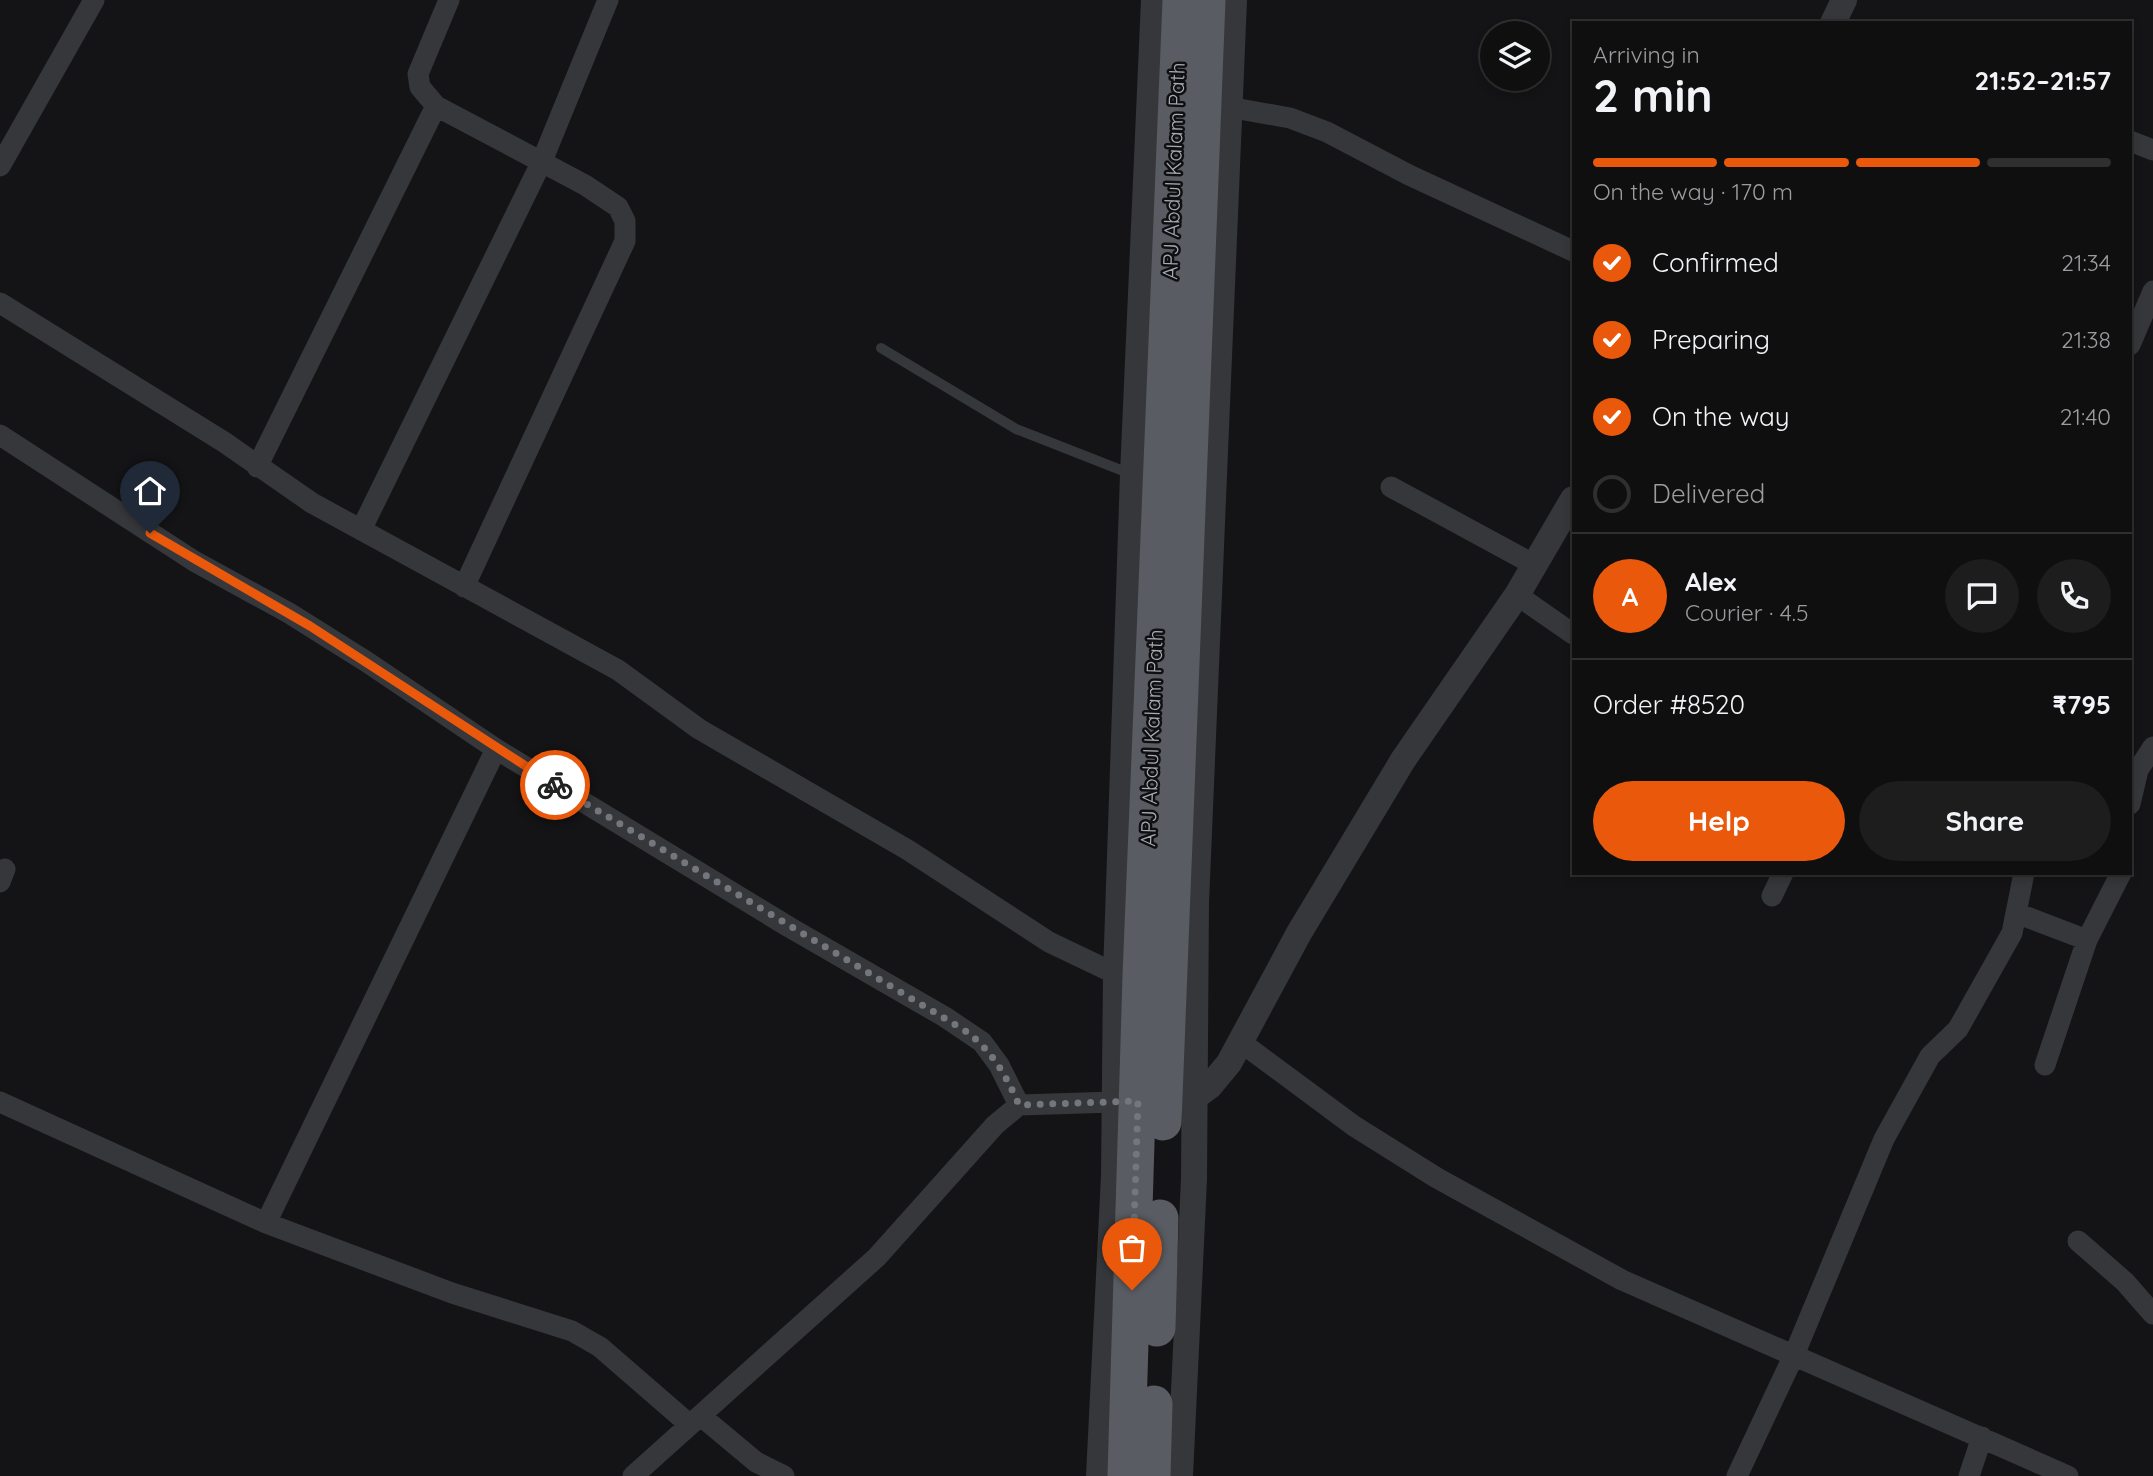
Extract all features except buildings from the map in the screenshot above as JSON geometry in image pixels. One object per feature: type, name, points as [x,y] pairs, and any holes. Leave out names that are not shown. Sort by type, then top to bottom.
[{"type":"highway","name":"APJ Abdul Kalam Path","points":[[1152,1476],[1153,1101],[1180,10]]},
{"type":"highway","name":"APJ Abdul Kalam Path","points":[[1126,1476],[1153,1101]]},
{"type":"street","points":[[0,166],[94,0]]},
{"type":"street","points":[[449,0],[418,74],[420,87],[436,106],[542,161],[618,207],[625,221],[625,241],[464,586]]},
{"type":"street","points":[[361,530],[542,161],[608,0]]},
{"type":"street","points":[[1099,1476],[1115,1176],[1153,1101],[1196,903],[1234,0]]},
{"type":"street","points":[[1180,10],[1133,474],[1116,974],[1153,1101],[1193,1210],[1180,1476]]},
{"type":"street","points":[[257,467],[436,106]]},
{"type":"street","points":[[1228,107],[1290,118],[1327,132],[1572,251]]},
{"type":"street","points":[[2132,142],[2153,150]]},
{"type":"street","points":[[2132,340],[2153,291]]},
{"type":"street","points":[[0,303],[361,530],[618,670],[699,729],[908,850],[1049,942],[1116,974]]},
{"type":"street","points":[[0,435],[194,561],[289,613],[367,662],[496,749],[810,940],[945,1017],[982,1042],[999,1065],[1019,1105]]},
{"type":"street","points":[[1391,487],[1533,564]]},
{"type":"street","points":[[633,1476],[877,1257],[995,1125],[1019,1105],[1153,1101],[1210,1086],[1241,1043],[1299,933],[1404,760],[1517,595],[1533,564],[1571,505]]},
{"type":"street","points":[[1517,595],[1572,633]]},
{"type":"street","points":[[2134,772],[2153,747]]},
{"type":"street","points":[[265,1223],[496,749]]},
{"type":"street","points":[[1772,896],[1782,875]]},
{"type":"street","points":[[1737,1476],[1794,1355],[1884,1139],[1930,1056],[1958,1029],[2012,933],[2024,875]]},
{"type":"street","points":[[2045,1065],[2087,940],[2120,875]]},
{"type":"street","points":[[2016,913],[2087,940]]},
{"type":"street","points":[[1241,1043],[1354,1126],[1455,1189],[1622,1280],[2068,1476]]},
{"type":"street","points":[[0,1102],[207,1199],[265,1223],[453,1293],[572,1331],[621,1363],[696,1421],[756,1462],[784,1476]]},
{"type":"street","points":[[2078,1241],[2125,1282],[2153,1314]]},
{"type":"street","points":[[1969,1476],[1982,1437]]},
{"type":"lane","points":[[881,348],[1016,429],[1133,474]]},
{"type":"way so far","points":[[555,785],[891,988],[945,1017],[982,1042],[999,1065],[1019,1105],[1138,1101],[1132,1290]]},
{"type":"route","points":[[150,533],[310,626],[555,785]]}]
